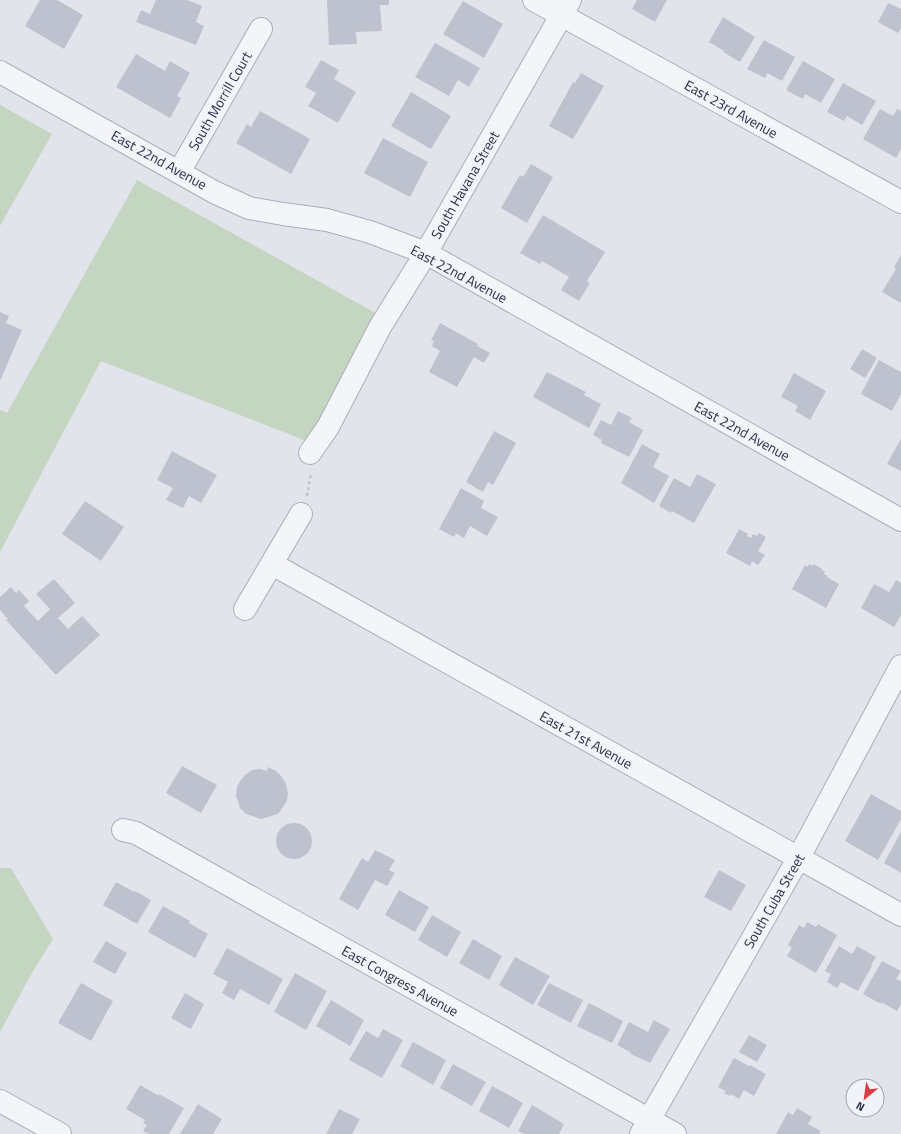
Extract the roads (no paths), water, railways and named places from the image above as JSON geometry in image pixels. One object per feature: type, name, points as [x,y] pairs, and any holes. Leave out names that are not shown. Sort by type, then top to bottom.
[{"type":"street","name":"East 23rd Avenue","points":[[534,0],[565,8],[901,202]]},
{"type":"street","name":"South Havana Street","points":[[310,453],[328,427],[380,327],[426,253],[565,8]]},
{"type":"street","name":"South Morrill Court","points":[[179,172],[261,29]]},
{"type":"street","name":"East 22nd Avenue","points":[[0,72],[214,192],[249,208],[327,220],[370,232],[426,253],[901,520]]},
{"type":"street","points":[[245,609],[301,514]]},
{"type":"street","name":"East 21st Avenue","points":[[272,564],[798,859],[901,915]]},
{"type":"street","name":"South Cuba Street","points":[[645,1127],[798,859],[901,666]]},
{"type":"street","name":"East Congress Avenue","points":[[123,830],[136,833],[645,1127],[675,1134]]},
{"type":"street","points":[[0,1101],[60,1134]]}]
